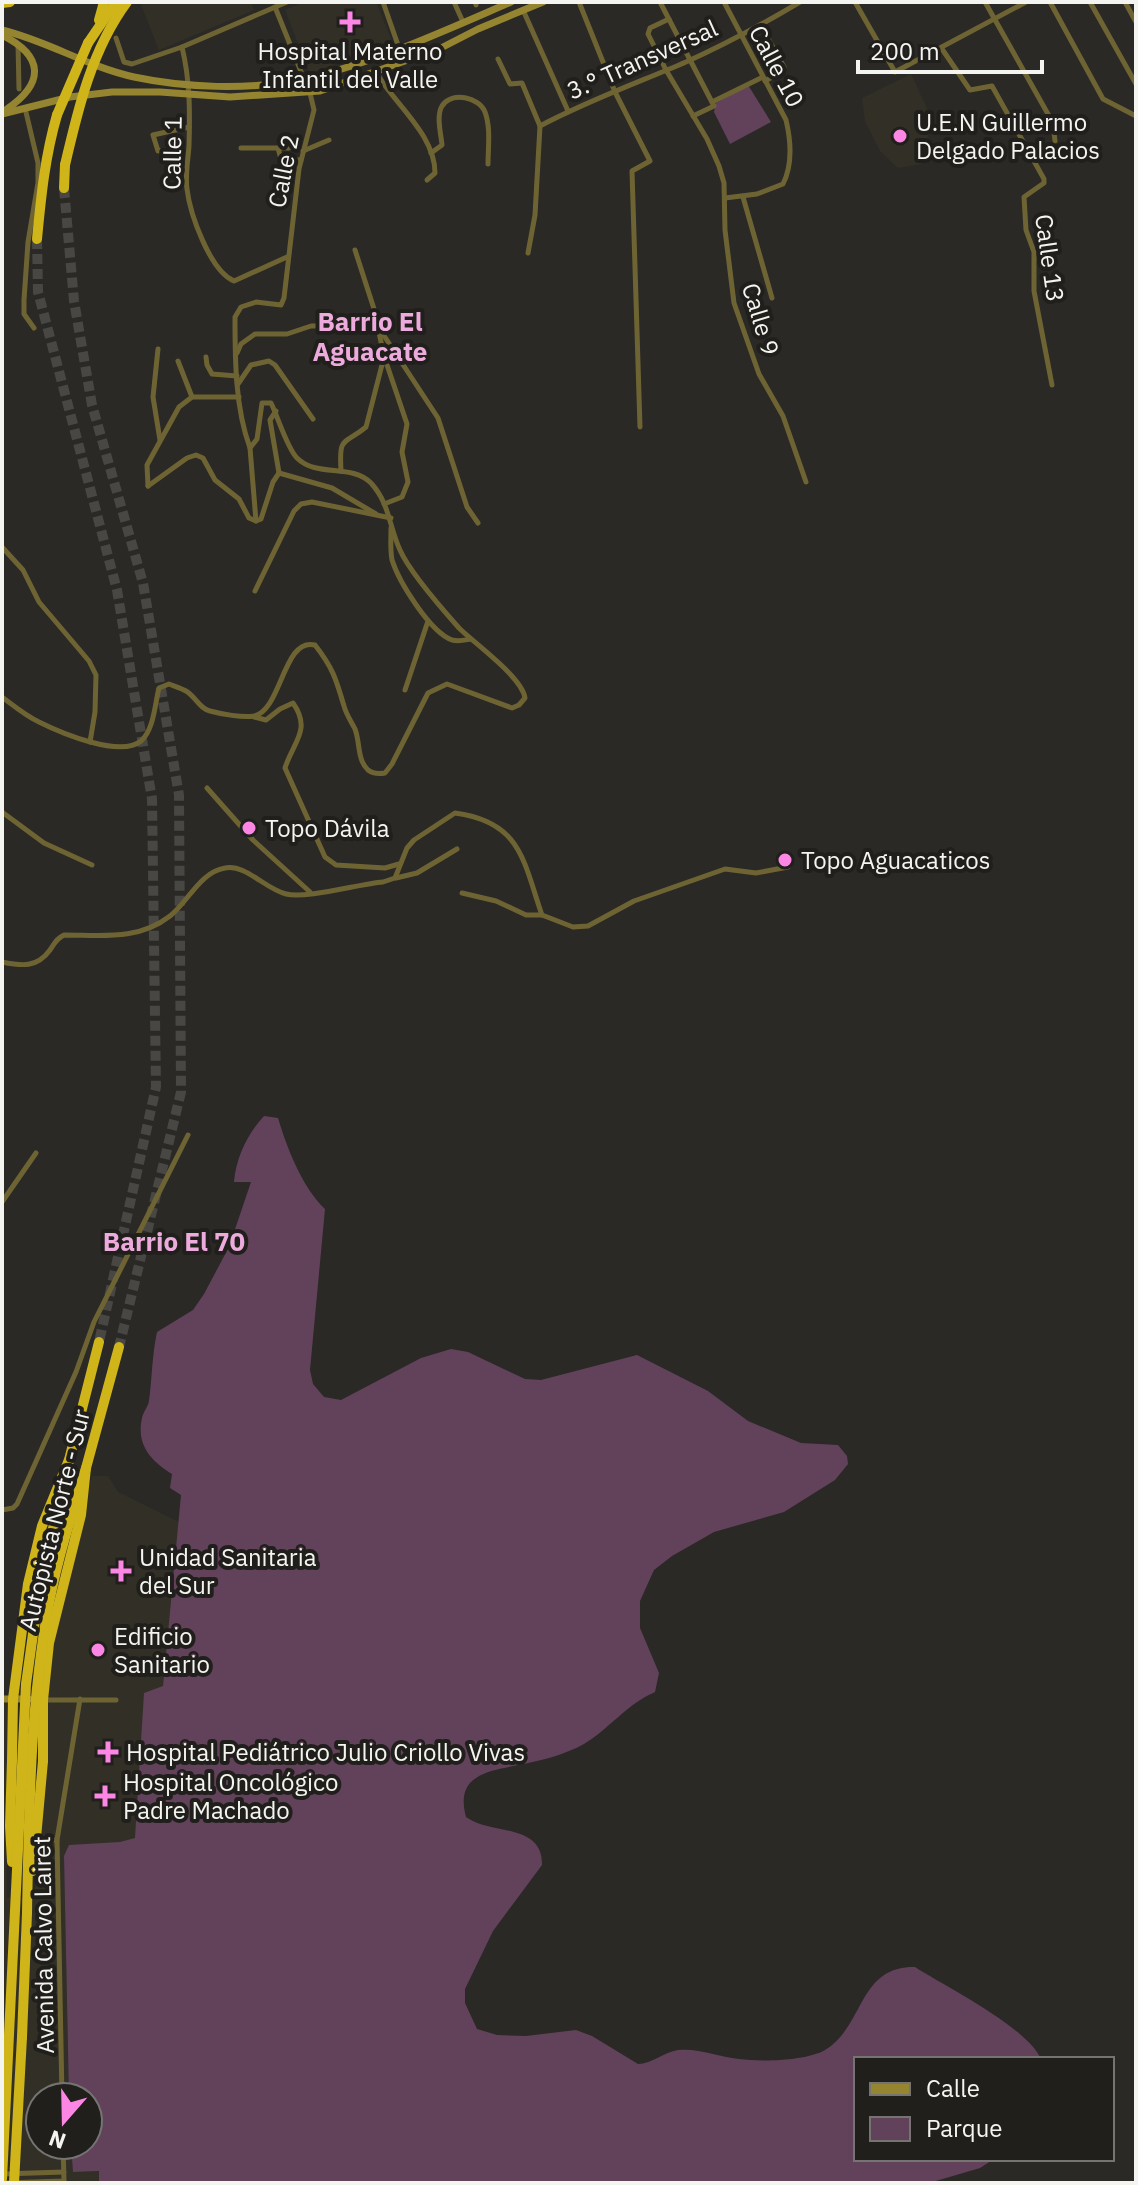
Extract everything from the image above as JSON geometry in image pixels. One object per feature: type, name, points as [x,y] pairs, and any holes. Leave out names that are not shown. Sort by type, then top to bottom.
[{"type":"highway","points":[[2,3],[10,2]]},
{"type":"highway","points":[[37,239],[46,161],[57,115],[104,2]]},
{"type":"highway","points":[[88,43],[116,2]]},
{"type":"highway","points":[[64,188],[65,165],[75,120],[89,78],[113,21],[127,2]]},
{"type":"highway","name":"Autopista Norte - Sur","points":[[3,2178],[23,1732],[30,1642],[44,1562],[99,1342]]},
{"type":"highway","name":"Autopista Norte - Sur","points":[[14,2183],[41,1655],[60,1557],[119,1347]]},
{"type":"highway","points":[[16,1884],[11,1841],[12,1760],[8,1699],[42,1526],[69,1460]]},
{"type":"highway","points":[[27,1913],[37,1847],[43,1761],[43,1700],[55,1610],[81,1515],[86,1468]]},
{"type":"main road","points":[[2,33],[23,35],[135,77],[189,84],[251,85],[304,79],[399,48],[511,2]]},
{"type":"main road","points":[[2,113],[70,97],[112,92],[247,97],[310,93],[439,49],[543,2]]},
{"type":"main road","points":[[2,33],[29,54],[33,84],[25,97],[2,113]]},
{"type":"main road","points":[[8,1699],[43,1700]]},
{"type":"street","points":[[116,38],[124,62],[132,64],[182,47],[287,2]]},
{"type":"street","points":[[384,2],[399,48]]},
{"type":"street","points":[[454,2],[463,22]]},
{"type":"street","points":[[579,2],[615,92],[650,161],[632,171],[640,427]]},
{"type":"street","points":[[660,2],[714,106],[693,116]]},
{"type":"street","name":"Calle 10","points":[[724,2],[786,120],[790,139],[787,176],[783,184],[743,197],[725,198]]},
{"type":"street","name":"3.° Transversal","points":[[540,126],[568,111],[690,60],[761,26],[792,4],[800,2]]},
{"type":"street","points":[[855,2],[895,72],[1026,2]]},
{"type":"street","points":[[985,2],[1053,123],[1055,141]]},
{"type":"street","points":[[1050,2],[1103,99],[1136,116]]},
{"type":"street","points":[[1090,2],[1136,84]]},
{"type":"street","points":[[1125,2],[1136,22]]},
{"type":"street","points":[[275,7],[304,79]]},
{"type":"street","points":[[523,9],[568,111]]},
{"type":"street","name":"Calle 9","points":[[669,19],[648,30],[666,70],[719,166],[724,183],[725,230],[734,303],[759,374],[783,416],[806,482]]},
{"type":"street","points":[[712,102],[781,72],[784,67],[761,26]]},
{"type":"street","points":[[17,43],[19,89]]},
{"type":"street","name":"Calle 1","points":[[182,47],[189,84],[186,186],[195,221],[215,264],[234,281],[288,256]]},
{"type":"street","name":"Calle 13","points":[[942,49],[970,90],[992,86],[1044,179],[1044,183],[1024,197],[1026,230],[1034,252],[1034,291],[1052,385]]},
{"type":"street","points":[[498,59],[510,84],[522,83],[540,126],[537,199],[528,253]]},
{"type":"street","points":[[376,72],[391,97],[415,124],[431,153],[436,167],[435,173],[427,180]]},
{"type":"street","name":"Calle 2","points":[[235,357],[235,317],[241,307],[256,302],[281,305],[284,298],[301,160],[314,110],[310,93]]},
{"type":"street","points":[[431,153],[442,145],[439,115],[443,105],[448,100],[468,98],[479,102],[486,115],[488,164]]},
{"type":"street","points":[[25,108],[38,163],[24,300],[24,314],[34,328]]},
{"type":"street","points":[[180,149],[158,151],[153,135],[189,127]]},
{"type":"street","points":[[303,151],[329,140]]},
{"type":"street","points":[[241,148],[289,148]]},
{"type":"street","points":[[278,148],[281,159],[301,160]]},
{"type":"street","points":[[743,197],[772,298]]},
{"type":"street","points":[[355,250],[384,357],[407,424],[402,452],[408,482],[402,497],[384,504]]},
{"type":"street","points":[[256,521],[250,448],[239,397],[235,357],[241,344],[255,334],[287,334],[311,326],[377,325]]},
{"type":"street","points":[[377,325],[438,418],[467,507],[478,523]]},
{"type":"street","points":[[158,349],[153,397],[160,441]]},
{"type":"street","points":[[206,357],[212,374],[237,376]]},
{"type":"street","points":[[341,471],[342,444],[366,427],[384,357]]},
{"type":"street","points":[[178,361],[192,397]]},
{"type":"street","points":[[238,385],[251,365],[269,361],[313,419]]},
{"type":"street","points":[[239,397],[192,397],[179,407],[147,465],[148,486],[196,455],[203,458],[215,480],[239,499],[249,518],[256,521],[261,519],[279,473],[270,420],[276,411]]},
{"type":"street","points":[[250,448],[257,439],[262,403],[267,401],[276,411],[296,457],[313,468],[341,471],[362,477],[371,484],[391,517],[400,550],[430,592],[471,639],[513,678],[525,698],[512,708],[447,684],[428,693],[385,773],[369,772],[362,762],[355,730],[344,709],[338,682],[315,645],[308,643],[300,647],[266,709],[253,716]]},
{"type":"street","points":[[279,473],[332,488],[378,515]]},
{"type":"street","points":[[255,591],[294,511],[301,504],[312,502],[391,517]]},
{"type":"street","points":[[391,517],[391,557],[398,574],[428,620],[452,640],[471,639]]},
{"type":"street","points":[[2,547],[23,570],[39,602],[89,661],[96,675],[90,742]]},
{"type":"street","points":[[405,690],[428,620]]},
{"type":"street","points":[[2,697],[38,722],[90,742],[123,747],[140,742],[149,731],[159,688],[169,684],[186,691],[206,711],[266,720],[293,703],[302,727],[300,739],[290,753],[285,768],[325,857],[336,865],[385,868],[399,864]]},
{"type":"street","points":[[207,788],[253,840],[311,892]]},
{"type":"street","points":[[2,812],[44,843],[92,865]]},
{"type":"street","points":[[395,878],[399,864],[414,840],[455,813],[474,816],[494,823],[513,839],[523,858],[542,915]]},
{"type":"street","points":[[2,962],[34,965],[64,935],[116,937],[149,928],[170,916],[204,879],[219,869],[242,870],[273,889],[288,894],[383,882],[417,873],[457,849]]},
{"type":"street","points":[[462,893],[496,901],[526,915],[542,915],[573,927],[588,926],[634,901],[725,869],[756,873],[788,867]]},
{"type":"street","points":[[2,1510],[17,1504],[76,1372],[94,1322],[188,1135]]},
{"type":"street","points":[[2,1202],[36,1153]]},
{"type":"street","name":"Avenida Calvo Lairet","points":[[62,2081],[57,1840],[80,1699]]},
{"type":"street","points":[[43,1700],[116,1700]]},
{"type":"street","points":[[2,1844],[57,1840]]},
{"type":"street","points":[[3,2178],[64,2181],[64,2161]]},
{"type":"street","points":[[3,2178],[64,2172]]},
{"type":"shaded area","points":[[140,2],[251,2],[254,10],[159,50]]},
{"type":"shaded area","name":"Hospital Materno Infantil del Valle","points":[[304,2],[376,2],[392,41],[310,74],[285,10]]},
{"type":"shaded area","name":"U.E.N Guillermo Delgado Palacios","points":[[911,74],[932,119],[921,164],[898,168],[880,151],[865,121],[862,98]]},
{"type":"shaded area","points":[[92,1476],[108,1476],[118,1492],[179,1522],[163,1687],[144,1703],[136,1842],[64,1856],[69,2081],[24,2081],[24,2161],[72,2161],[73,2172],[99,2171],[99,2183],[19,2183],[19,2169],[2,2170],[2,1703],[9,1703],[7,1898],[30,1898],[30,1917],[40,1861],[43,1747],[57,1621]]},
{"type":"green space","points":[[748,85],[771,122],[730,144],[714,112],[716,103]]},
{"type":"green space","points":[[264,1116],[278,1118],[302,1178],[325,1209],[310,1370],[313,1384],[324,1397],[341,1400],[421,1358],[451,1349],[468,1352],[525,1379],[541,1380],[637,1355],[708,1391],[748,1421],[801,1443],[838,1445],[847,1456],[848,1464],[835,1480],[784,1512],[714,1532],[654,1570],[640,1601],[640,1628],[659,1673],[655,1692],[576,1748],[485,1773],[468,1786],[464,1800],[466,1817],[476,1823],[525,1836],[534,1842],[540,1852],[542,1865],[493,1931],[465,1989],[465,2003],[477,2029],[497,2035],[526,2036],[576,2030],[592,2036],[638,2064],[678,2050],[748,2060],[795,2058],[817,2054],[838,2040],[872,1986],[883,1976],[896,1969],[915,1967],[1003,2021],[1020,2034],[1040,2057],[854,2057],[854,2161],[991,2161],[980,2168],[929,2183],[99,2183],[99,2171],[73,2172],[72,2161],[104,2161],[104,2081],[69,2081],[64,1856],[69,1845],[135,1838],[144,1693],[163,1686],[181,1495],[170,1488],[172,1474],[152,1458],[143,1444],[142,1418],[149,1401],[157,1332],[193,1310],[229,1247],[251,1182],[234,1182],[237,1164],[248,1138]]},
{"type":"tunnel","points":[[64,188],[74,301],[92,405],[143,583],[179,795],[181,1092],[119,1347]]},
{"type":"tunnel","points":[[37,239],[38,292],[117,590],[152,799],[156,1087],[99,1342]]},
{"type":"place","name":"Hospital Materno Infantil del Valle","points":[[350,22]]},
{"type":"place","name":"U.E.N Guillermo Delgado Palacios","points":[[900,136]]},
{"type":"place","name":"Topo Dávila","points":[[249,828]]},
{"type":"place","name":"Topo Aguacaticos","points":[[785,860]]},
{"type":"place","name":"Unidad Sanitaria del Sur","points":[[121,1571]]},
{"type":"place","name":"Edificio Sanitario","points":[[98,1650]]},
{"type":"place","name":"Hospital Pediátrico Julio Criollo Vivas","points":[[108,1752]]},
{"type":"place","name":"Hospital Oncológico Padre Machado","points":[[105,1796]]},
{"type":"district","name":"Barrio El Aguacate","points":[[370,336]]},
{"type":"district","name":"Barrio El 70","points":[[174,1241]]}]
